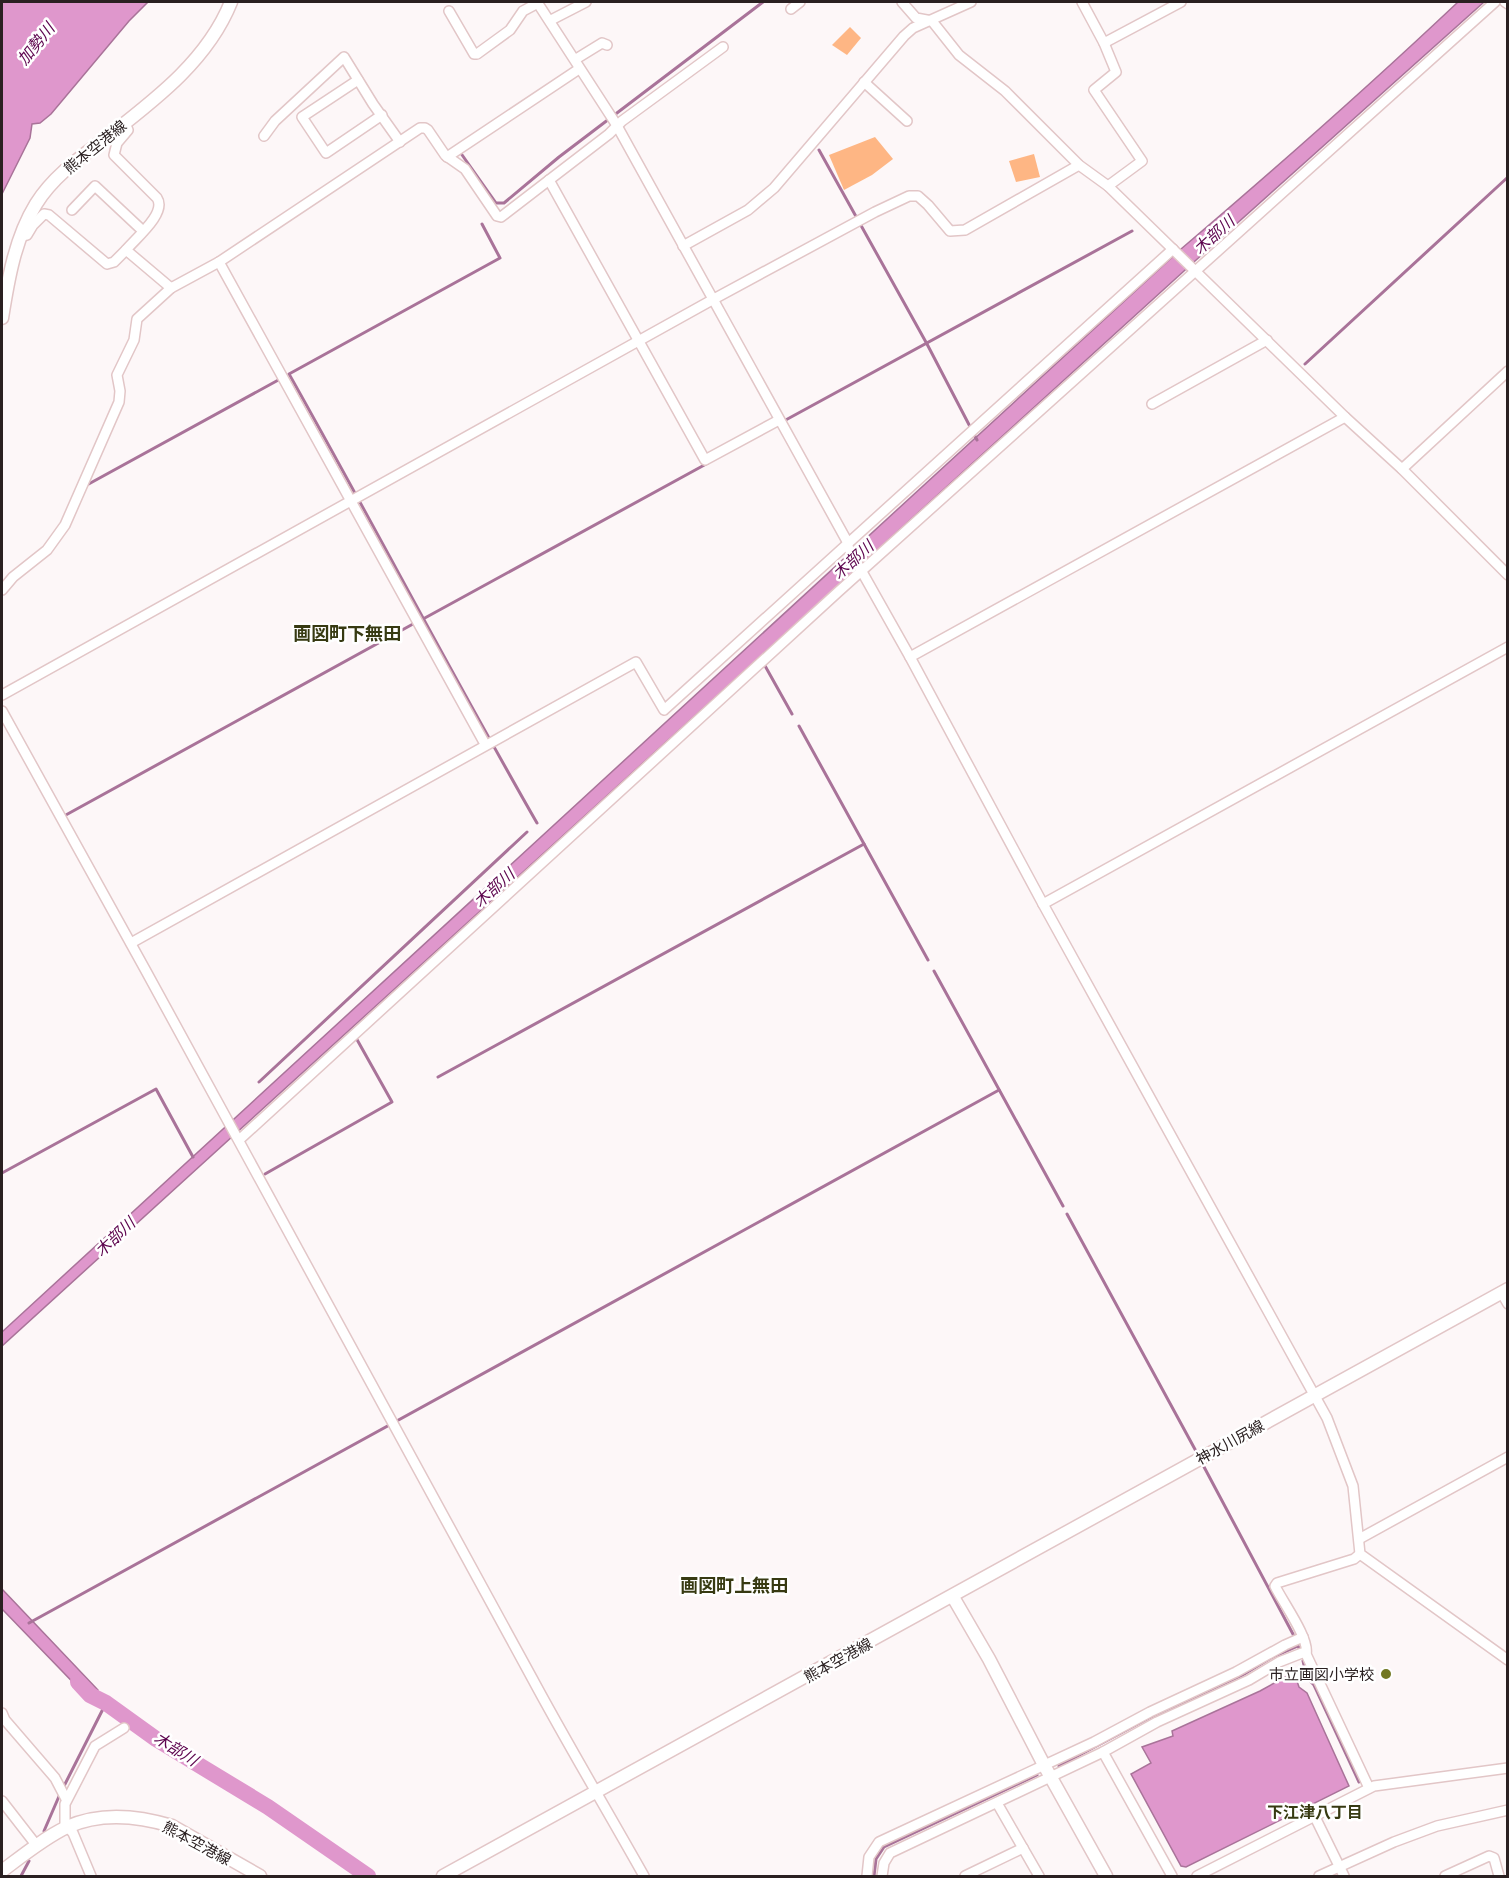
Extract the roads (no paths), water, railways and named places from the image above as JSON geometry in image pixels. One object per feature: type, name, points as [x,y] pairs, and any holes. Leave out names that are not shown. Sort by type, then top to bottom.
[{"type":"main road","name":"熊本空港線","points":[[2,318],[10,275],[21,236],[36,204],[56,178],[125,123],[192,64],[216,32],[231,2]]},
{"type":"main road","name":"神水川尻線","points":[[953,1597],[1314,1396],[1505,1295]]},
{"type":"main road","name":"熊本空港線","points":[[443,1876],[953,1597]]},
{"type":"main road","points":[[953,1597],[989,1659],[1050,1777],[1107,1876]]},
{"type":"main road","name":"熊本空港線","points":[[2,1871],[67,1827],[106,1818],[127,1817],[172,1826],[260,1876]]},
{"type":"street","points":[[449,11],[466,43],[474,54],[477,54],[510,30],[524,11],[538,2],[610,114],[1327,1418],[1353,1486],[1360,1554]]},
{"type":"street","points":[[551,21],[586,2]]},
{"type":"street","points":[[791,9],[800,2]]},
{"type":"street","points":[[903,2],[916,18],[932,21],[959,55],[1005,91],[1079,165],[1108,186],[1345,417],[1402,469],[1508,575]]},
{"type":"street","points":[[683,246],[748,210],[774,189],[864,82],[913,28],[971,2]]},
{"type":"street","points":[[1082,2],[1104,43],[1116,72],[1094,90],[1142,161],[1108,186]]},
{"type":"street","points":[[1104,43],[1181,2]]},
{"type":"street","points":[[237,1138],[549,858],[609,800],[862,571],[1495,2]]},
{"type":"street","points":[[447,157],[578,64],[602,43],[607,45]]},
{"type":"street","points":[[2,590],[13,577],[47,550],[65,525],[119,402],[120,391],[117,375],[134,340],[137,319],[171,288],[219,262],[400,142],[425,128],[447,157],[465,169],[496,216],[501,217],[609,134],[616,125],[723,47]]},
{"type":"street","points":[[264,136],[275,121],[345,57],[373,104],[400,142]]},
{"type":"street","points":[[358,80],[302,117],[326,153],[382,115]]},
{"type":"street","points":[[864,82],[907,121]]},
{"type":"street","points":[[21,236],[27,235],[44,214],[49,215],[107,264],[114,262],[126,250],[156,216],[160,202],[114,155],[117,143],[128,130],[125,123]]},
{"type":"street","points":[[2,695],[351,499],[858,221],[909,196],[918,196],[950,231],[965,230],[1079,165]]},
{"type":"street","points":[[549,180],[705,460],[779,420]]},
{"type":"street","points":[[72,210],[95,186],[143,231]]},
{"type":"street","points":[[131,943],[636,662],[664,710],[1173,249]]},
{"type":"street","points":[[126,250],[171,288]]},
{"type":"street","points":[[219,262],[485,744]]},
{"type":"street","points":[[1152,404],[1267,340]]},
{"type":"street","points":[[1402,469],[1508,371]]},
{"type":"street","points":[[910,657],[1345,417]]},
{"type":"street","points":[[1043,904],[1508,647]]},
{"type":"street","points":[[2,711],[228,1120],[534,1683],[644,1876]]},
{"type":"street","points":[[1359,1539],[1508,1457]]},
{"type":"street","points":[[1360,1554],[1354,1559],[1275,1584],[1275,1588],[1303,1638],[1307,1647],[1306,1654],[1369,1788]]},
{"type":"street","points":[[1360,1554],[1508,1660]]},
{"type":"street","points":[[867,1876],[869,1857],[879,1842],[1094,1742],[1303,1638]]},
{"type":"street","points":[[882,1876],[884,1863],[890,1853],[1103,1752],[1139,1731],[1249,1680],[1286,1659],[1302,1653],[1306,1654]]},
{"type":"street","points":[[2,1713],[4,1720],[60,1785],[65,1798],[64,1820],[91,1876]]},
{"type":"street","points":[[65,1798],[95,1746],[124,1728]]},
{"type":"street","points":[[1103,1752],[1172,1876]]},
{"type":"street","points":[[1197,1876],[1369,1788],[1508,1768]]},
{"type":"street","points":[[2,1801],[36,1846]]},
{"type":"street","points":[[997,1803],[1039,1876]]},
{"type":"street","points":[[1319,1876],[1394,1842],[1437,1826],[1508,1810]]},
{"type":"street","points":[[1315,1817],[1344,1876]]},
{"type":"street","points":[[965,1876],[1023,1848]]},
{"type":"street","points":[[1445,1876],[1488,1856],[1494,1858],[1499,1876]]},
{"type":"water","name":"加勢川","points":[[2,2],[148,2],[129,21],[51,114],[40,123],[32,124],[30,138],[2,194]]},
{"type":"water","points":[[1458,2],[1484,2],[1195,261],[2,1346],[2,1332],[1181,249],[1321,127]]},
{"type":"water","points":[[2,1589],[98,1690],[91,1701],[2,1609]]},
{"type":"water","points":[[1294,1672],[1299,1687],[1307,1693],[1349,1786],[1186,1867],[1181,1866],[1131,1774],[1151,1763],[1142,1747],[1173,1736],[1172,1731],[1260,1691]]},
{"type":"waterway","points":[[460,152],[496,203],[504,203],[559,157],[763,2]]},
{"type":"waterway","points":[[819,150],[927,344],[977,440]]},
{"type":"waterway","points":[[1305,364],[1508,177]]},
{"type":"waterway","points":[[482,224],[500,258],[289,374],[537,823]]},
{"type":"waterway","points":[[782,422],[1132,231]]},
{"type":"waterway","points":[[85,486],[282,378]]},
{"type":"waterway","points":[[423,619],[708,463]]},
{"type":"waterway","points":[[64,816],[413,624]]},
{"type":"waterway","points":[[764,664],[792,714]]},
{"type":"waterway","points":[[799,726],[928,960]]},
{"type":"waterway","points":[[259,1082],[527,832]]},
{"type":"waterway","points":[[438,1077],[864,844]]},
{"type":"waterway","points":[[934,971],[1063,1206]]},
{"type":"waterway","points":[[265,1174],[392,1102],[355,1036]]},
{"type":"waterway","points":[[2,1173],[156,1089],[193,1157]]},
{"type":"waterway","points":[[29,1623],[999,1090]]},
{"type":"waterway","points":[[1067,1214],[1197,1453]]},
{"type":"waterway","points":[[1203,1465],[1294,1636]]},
{"type":"waterway","points":[[1059,1766],[1149,1718],[1241,1676],[1271,1658],[1298,1646],[1300,1650]]},
{"type":"waterway","points":[[1303,1661],[1307,1678],[1314,1685],[1359,1782]]},
{"type":"waterway","name":"木部川","points":[[78,1682],[90,1695],[106,1703],[156,1739],[268,1807],[368,1876]]},
{"type":"waterway","points":[[63,1788],[106,1703]]},
{"type":"waterway","points":[[874,1876],[876,1859],[884,1847],[1037,1775]]},
{"type":"waterway","points":[[44,1831],[60,1794]]},
{"type":"waterway","points":[[21,1876],[29,1861]]},
{"type":"place","name":"市立画図小学校","points":[[1386,1674]]},
{"type":"district","name":"画図町下無田","points":[[347,634]]},
{"type":"district","name":"画図町上無田","points":[[734,1586]]},
{"type":"district","name":"下江津八丁目","points":[[1315,1812]]}]
